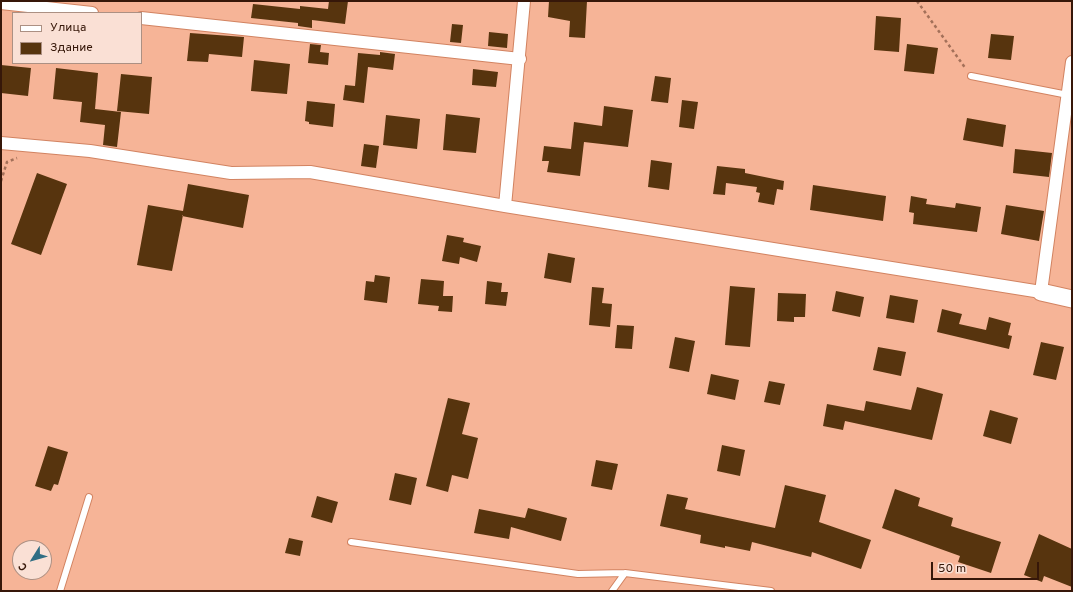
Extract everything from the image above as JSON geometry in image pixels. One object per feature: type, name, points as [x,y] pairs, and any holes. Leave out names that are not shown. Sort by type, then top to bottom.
[{"type":"street","points":[[505,206],[520,59],[524,1]]},
{"type":"street","points":[[1,3],[83,12]]},
{"type":"street","points":[[142,18],[520,59]]},
{"type":"street","points":[[1041,292],[1072,62]]},
{"type":"street","points":[[1,143],[90,151],[231,173],[310,172],[505,206],[1041,292],[1072,299]]},
{"type":"lane","points":[[971,76],[1068,95]]},
{"type":"lane","points":[[60,591],[88,497]]},
{"type":"lane","points":[[351,542],[578,574],[625,573],[771,591]]},
{"type":"lane","points":[[612,591],[625,573]]},
{"type":"path","points":[[917,1],[971,76]]},
{"type":"path","points":[[1,181],[7,162],[16,158],[21,144]]},
{"type":"building","points":[[329,1],[348,1],[345,24],[312,20],[312,28],[298,26],[298,23],[251,18],[253,4],[300,9],[300,6],[328,9]]},
{"type":"building","points":[[549,1],[587,1],[585,38],[569,37],[570,21],[548,17]]},
{"type":"building","points":[[876,16],[901,18],[899,52],[874,50]]},
{"type":"building","points":[[452,24],[463,25],[461,43],[450,42]]},
{"type":"building","points":[[489,32],[508,34],[507,48],[488,46]]},
{"type":"building","points":[[190,33],[244,37],[242,57],[209,54],[208,62],[187,61]]},
{"type":"building","points":[[991,34],[1014,36],[1011,60],[988,58]]},
{"type":"building","points":[[310,44],[321,45],[320,52],[329,53],[328,65],[308,63]]},
{"type":"building","points":[[907,44],[938,48],[934,74],[904,71]]},
{"type":"building","points":[[380,52],[395,54],[393,70],[368,67],[364,103],[343,100],[345,85],[355,86],[358,53],[380,55]]},
{"type":"building","points":[[254,60],[290,64],[287,94],[251,91]]},
{"type":"building","points":[[1,65],[31,68],[28,96],[1,93]]},
{"type":"building","points":[[56,68],[98,73],[95,109],[121,112],[117,147],[103,145],[105,125],[80,122],[82,102],[53,99]]},
{"type":"building","points":[[473,69],[498,72],[496,87],[472,85]]},
{"type":"building","points":[[121,74],[152,77],[149,114],[117,111]]},
{"type":"building","points":[[655,76],[671,78],[668,103],[651,101]]},
{"type":"building","points":[[682,100],[698,102],[694,129],[679,127]]},
{"type":"building","points":[[307,101],[335,104],[333,127],[309,124],[309,122],[305,121]]},
{"type":"building","points":[[604,106],[633,110],[628,147],[584,142],[580,176],[547,172],[549,161],[542,161],[544,146],[571,149],[574,122],[602,126]]},
{"type":"building","points":[[446,114],[480,118],[476,153],[443,150]]},
{"type":"building","points":[[386,115],[420,119],[417,149],[383,145]]},
{"type":"building","points":[[967,118],[1006,125],[1003,147],[963,140]]},
{"type":"building","points":[[364,144],[379,146],[376,168],[361,166]]},
{"type":"building","points":[[1015,149],[1052,153],[1049,177],[1013,173]]},
{"type":"building","points":[[651,160],[672,163],[669,190],[648,187]]},
{"type":"building","points":[[717,166],[745,169],[745,173],[784,181],[783,190],[777,189],[774,205],[758,202],[760,193],[756,192],[757,187],[726,183],[725,195],[713,194]]},
{"type":"building","points":[[37,173],[67,184],[41,255],[11,244]]},
{"type":"building","points":[[188,184],[249,195],[243,228],[183,216],[172,271],[137,265],[148,205],[183,211]]},
{"type":"building","points":[[813,185],[886,196],[883,221],[810,210]]},
{"type":"building","points":[[911,196],[927,199],[926,204],[955,208],[956,203],[981,207],[977,232],[913,224],[914,213],[909,212]]},
{"type":"building","points":[[1006,205],[1044,211],[1039,241],[1001,234]]},
{"type":"building","points":[[447,235],[464,238],[463,242],[481,246],[477,262],[460,257],[459,264],[442,261]]},
{"type":"building","points":[[548,253],[575,258],[571,283],[544,278]]},
{"type":"building","points":[[375,275],[390,277],[387,303],[364,300],[366,281],[374,282]]},
{"type":"building","points":[[421,279],[444,281],[443,296],[453,296],[452,312],[438,311],[439,306],[418,304]]},
{"type":"building","points":[[487,281],[502,283],[501,292],[508,292],[506,306],[485,304]]},
{"type":"building","points":[[730,286],[755,288],[750,347],[725,345]]},
{"type":"building","points":[[592,287],[604,288],[602,303],[612,304],[610,327],[589,325]]},
{"type":"building","points":[[836,291],[864,297],[860,317],[832,311]]},
{"type":"building","points":[[778,293],[806,294],[805,317],[794,317],[794,322],[777,321]]},
{"type":"building","points":[[890,295],[918,300],[914,323],[886,318]]},
{"type":"building","points":[[942,309],[962,314],[959,324],[986,330],[989,317],[1011,323],[1008,335],[1012,336],[1009,349],[937,332]]},
{"type":"building","points":[[617,325],[634,326],[632,349],[615,348]]},
{"type":"building","points":[[675,337],[695,341],[689,372],[669,368]]},
{"type":"building","points":[[1041,342],[1064,347],[1056,380],[1033,375]]},
{"type":"building","points":[[878,347],[906,352],[901,376],[873,370]]},
{"type":"building","points":[[711,374],[739,380],[735,400],[707,394]]},
{"type":"building","points":[[769,381],[785,384],[780,405],[764,402]]},
{"type":"building","points":[[917,387],[943,394],[932,440],[845,421],[843,430],[823,426],[827,404],[864,411],[866,401],[911,410]]},
{"type":"building","points":[[448,398],[470,403],[462,434],[478,438],[468,479],[452,475],[448,492],[426,486]]},
{"type":"building","points":[[990,410],[1018,418],[1011,444],[983,436]]},
{"type":"building","points":[[722,445],[745,450],[740,476],[717,471]]},
{"type":"building","points":[[48,446],[68,452],[58,485],[54,484],[51,491],[35,486]]},
{"type":"building","points":[[596,460],[618,464],[612,490],[591,486]]},
{"type":"building","points":[[395,473],[417,478],[411,505],[389,500]]},
{"type":"building","points":[[785,485],[826,495],[819,522],[871,540],[861,569],[812,552],[811,557],[752,542],[750,551],[700,543],[701,535],[660,526],[667,494],[688,498],[685,509],[775,528]]},
{"type":"building","points":[[895,489],[920,498],[918,506],[953,518],[951,526],[1001,542],[991,573],[958,562],[960,556],[882,528]]},
{"type":"building","points":[[317,496],[338,502],[332,523],[311,517]]},
{"type":"building","points":[[528,508],[567,518],[561,541],[511,527],[509,539],[474,533],[479,509],[525,518]]},
{"type":"building","points":[[1039,534],[1072,549],[1072,587],[1044,576],[1042,582],[1024,575]]},
{"type":"building","points":[[289,538],[303,541],[300,556],[285,553]]}]
